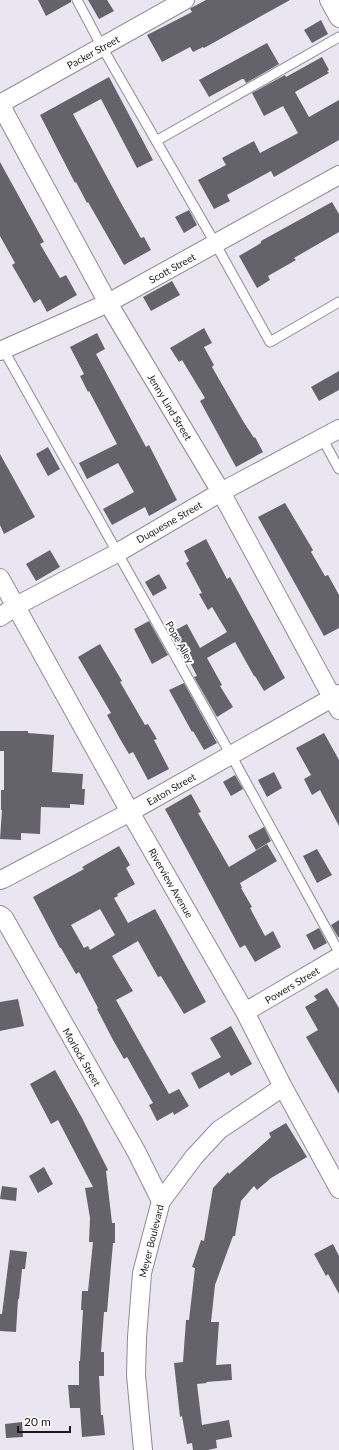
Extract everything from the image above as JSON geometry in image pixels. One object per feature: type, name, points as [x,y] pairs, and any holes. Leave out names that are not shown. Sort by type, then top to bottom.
[{"type":"street","name":"Packer Street","points":[[0,104],[185,0]]},
{"type":"street","points":[[328,0],[339,18]]},
{"type":"street","name":"Jenny Lind Street","points":[[0,104],[108,303],[221,492],[337,701]]},
{"type":"street","name":"Scott Street","points":[[1,348],[108,303],[339,175]]},
{"type":"street","name":"Duquesne Street","points":[[0,616],[16,606],[117,553],[221,492],[339,429]]},
{"type":"street","name":"Riverview Avenue","points":[[0,578],[130,812],[245,1012],[339,1189]]},
{"type":"street","name":"Eaton Street","points":[[0,880],[130,812],[231,755],[337,701]]},
{"type":"street","name":"Morlock Street","points":[[0,915],[4,918],[136,1150],[161,1201]]},
{"type":"street","name":"Powers Street","points":[[245,1012],[339,957]]},
{"type":"street","name":"Meyer Boulevard","points":[[143,1450],[136,1375],[137,1336],[142,1273],[161,1201],[194,1157],[219,1130],[284,1087]]},
{"type":"lane","points":[[77,0],[102,47],[216,243],[270,342],[339,302]]},
{"type":"lane","points":[[156,141],[339,37]]},
{"type":"lane","name":"Pope Alley","points":[[1,348],[231,755],[339,952]]},
{"type":"lane","points":[[322,438],[339,469]]},
{"type":"building","points":[[38,0],[71,0],[71,2],[46,16]]},
{"type":"building","points":[[88,0],[107,0],[114,11],[99,19]]},
{"type":"building","points":[[206,0],[290,0],[204,48],[203,47],[193,52],[190,47],[162,62],[147,35],[192,12],[190,9],[191,8]]},
{"type":"building","points":[[321,20],[328,34],[312,43],[304,30]]},
{"type":"building","points":[[267,43],[279,64],[246,83],[244,79],[242,79],[209,97],[199,80]]},
{"type":"building","points":[[322,57],[329,70],[327,71],[329,73],[295,92],[309,117],[339,100],[339,140],[274,177],[271,171],[227,195],[230,201],[214,209],[198,180],[226,165],[222,158],[254,141],[260,153],[298,133],[283,106],[264,116],[252,93],[285,75],[286,77]]},
{"type":"building","points":[[109,77],[153,160],[137,168],[101,99],[73,114],[141,238],[144,237],[151,250],[124,265],[76,182],[75,183],[40,115]]},
{"type":"building","points":[[0,162],[44,242],[40,244],[60,278],[66,275],[77,295],[47,312],[40,299],[34,303],[12,265],[15,263],[0,236]]},
{"type":"building","points":[[332,202],[339,214],[339,232],[294,258],[296,260],[268,276],[270,280],[257,288],[239,256],[261,243],[261,241]]},
{"type":"building","points":[[189,210],[197,225],[184,233],[175,217]]},
{"type":"building","points":[[172,281],[180,295],[151,311],[143,297]]},
{"type":"building","points":[[204,328],[212,343],[204,347],[214,365],[212,367],[243,421],[254,438],[255,437],[263,452],[236,467],[200,401],[205,398],[182,360],[179,362],[170,348]]},
{"type":"building","points":[[97,333],[105,349],[96,354],[146,447],[149,445],[177,500],[149,516],[145,507],[112,525],[103,509],[134,492],[118,463],[87,479],[79,463],[117,444],[80,376],[84,374],[70,347]]},
{"type":"building","points":[[339,371],[339,390],[319,401],[311,387]]},
{"type":"building","points":[[48,447],[60,469],[48,476],[36,454]]},
{"type":"building","points":[[0,454],[35,517],[4,534],[0,525]]},
{"type":"building","points":[[285,503],[313,550],[311,552],[325,576],[328,575],[339,595],[339,628],[324,636],[258,517]]},
{"type":"building","points":[[206,539],[227,579],[230,577],[285,678],[264,691],[235,642],[207,658],[222,685],[220,686],[233,707],[217,717],[194,677],[197,676],[182,647],[178,649],[170,633],[187,624],[200,648],[227,632],[212,607],[208,610],[199,594],[202,593],[186,563],[189,561],[184,551]]},
{"type":"building","points":[[50,550],[60,567],[36,581],[26,564]]},
{"type":"building","points":[[159,574],[167,588],[153,596],[145,582]]},
{"type":"building","points":[[149,621],[168,655],[152,664],[134,629]]},
{"type":"building","points":[[100,644],[122,681],[120,682],[145,725],[148,724],[157,739],[154,740],[169,769],[148,780],[133,752],[129,754],[120,739],[107,715],[111,713],[78,657]]},
{"type":"building","points":[[184,683],[217,743],[204,750],[193,731],[192,732],[169,690]]},
{"type":"building","points":[[0,731],[28,731],[28,733],[54,735],[52,772],[83,774],[82,789],[85,789],[84,805],[70,804],[70,808],[41,807],[40,834],[21,833],[21,840],[0,839],[2,810],[1,790],[4,790],[4,751],[0,751]]},
{"type":"building","points":[[324,733],[339,760],[339,826],[320,790],[312,795],[304,779],[311,775],[296,748]]},
{"type":"building","points":[[274,772],[282,788],[267,797],[258,780]]},
{"type":"building","points":[[235,775],[243,789],[231,796],[223,782]]},
{"type":"building","points":[[191,794],[201,812],[198,813],[229,867],[267,844],[277,861],[240,883],[241,888],[252,907],[250,908],[265,936],[273,931],[281,947],[255,962],[245,945],[240,948],[165,809]]},
{"type":"building","points":[[264,827],[271,841],[256,850],[248,836]]},
{"type":"building","points":[[119,846],[130,865],[126,868],[135,884],[117,894],[118,896],[114,898],[128,923],[155,909],[206,1002],[184,1014],[161,976],[158,977],[138,941],[112,956],[133,991],[116,1000],[169,1094],[179,1089],[189,1106],[174,1115],[173,1112],[157,1121],[149,1105],[153,1103],[127,1057],[124,1059],[79,972],[76,974],[60,948],[33,897],[84,869],[82,867]],"holes":[[[100,909],[115,935],[90,950],[88,946],[84,948],[71,925]]]},
{"type":"building","points":[[317,849],[332,875],[317,883],[303,856]]},
{"type":"building","points":[[339,920],[339,937],[338,937],[331,925]]},
{"type":"building","points":[[319,928],[327,943],[314,950],[306,935]]},
{"type":"building","points":[[327,988],[339,1008],[339,1094],[306,1037],[318,1030],[305,1007],[317,1000],[314,996]]},
{"type":"building","points":[[18,999],[24,1026],[0,1031],[0,1002]]},
{"type":"building","points":[[231,1026],[252,1064],[231,1076],[229,1072],[199,1089],[191,1073],[221,1057],[210,1038]]},
{"type":"building","points":[[55,1070],[82,1118],[108,1170],[106,1171],[112,1223],[115,1223],[115,1243],[113,1243],[107,1312],[104,1312],[101,1352],[104,1352],[104,1376],[99,1376],[101,1415],[103,1415],[105,1435],[82,1437],[80,1408],[70,1408],[68,1385],[79,1385],[79,1361],[83,1310],[81,1310],[82,1291],[88,1291],[93,1242],[89,1242],[90,1218],[85,1188],[93,1187],[58,1120],[51,1124],[30,1084]]},
{"type":"building","points":[[286,1123],[307,1157],[271,1178],[257,1190],[254,1186],[241,1201],[235,1236],[233,1236],[215,1285],[211,1322],[219,1322],[216,1365],[231,1364],[232,1380],[197,1384],[202,1425],[229,1420],[232,1437],[216,1440],[217,1448],[208,1450],[193,1450],[192,1443],[187,1444],[182,1416],[180,1417],[174,1363],[183,1362],[186,1320],[189,1320],[195,1268],[192,1267],[201,1240],[204,1241],[213,1188],[228,1172],[229,1174],[271,1137],[269,1133]]},
{"type":"building","points":[[44,1167],[53,1184],[38,1193],[29,1176]]},
{"type":"building","points":[[2,1186],[17,1188],[16,1201],[0,1199]]},
{"type":"building","points":[[333,1244],[339,1256],[339,1294],[328,1274],[326,1276],[314,1254]]},
{"type":"building","points":[[10,1250],[27,1252],[25,1269],[22,1269],[16,1332],[0,1331],[0,1314],[2,1314]]},
{"type":"building","points":[[22,1422],[23,1437],[6,1438],[5,1424]]}]
